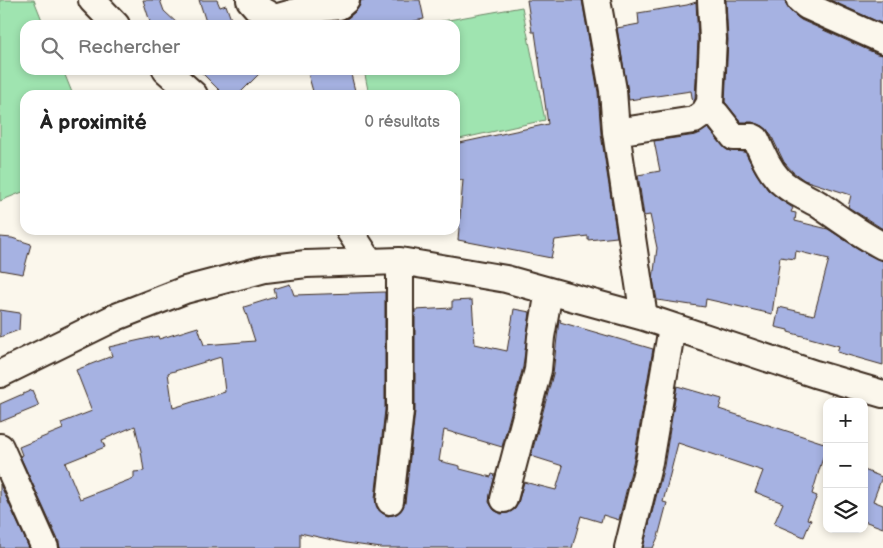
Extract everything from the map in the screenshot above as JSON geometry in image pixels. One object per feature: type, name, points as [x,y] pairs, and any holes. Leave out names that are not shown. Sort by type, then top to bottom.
[{"type":"street","points":[[92,0],[111,20]]},
{"type":"street","points":[[250,0],[257,8],[275,18],[302,5],[339,6],[346,0]]},
{"type":"street","points":[[597,0],[613,90],[616,132],[644,317]]},
{"type":"street","points":[[616,132],[694,120],[704,114],[710,103],[711,0]]},
{"type":"street","points":[[800,0],[807,6],[883,40]]},
{"type":"street","points":[[172,75],[188,90]]},
{"type":"street","points":[[704,114],[716,114],[734,137],[752,137],[756,140],[769,167],[779,180],[862,235],[883,246]]},
{"type":"street","points":[[352,235],[370,262]]},
{"type":"street","points":[[390,501],[400,411],[400,261]]},
{"type":"street","points":[[0,374],[116,317],[185,290],[265,269],[306,264],[400,261],[506,279],[644,317],[815,374],[883,394]]},
{"type":"street","points":[[504,499],[538,370],[541,337],[549,291]]},
{"type":"street","points":[[628,548],[649,462],[672,327]]},
{"type":"street","points":[[0,447],[45,548]]},
{"type":"green space","points":[[0,0],[34,0],[42,20],[20,20],[20,75],[65,75],[71,90],[20,90],[20,193],[0,201]]},
{"type":"green space","points":[[522,7],[545,120],[460,139],[460,90],[368,90],[365,75],[460,75],[460,20],[448,20]]},
{"type":"building","points":[[143,0],[160,0],[164,11],[174,20],[149,20]]},
{"type":"building","points":[[199,0],[217,0],[220,7],[226,5],[231,20],[205,20]]},
{"type":"building","points":[[361,0],[420,0],[424,19],[343,20],[356,11]]},
{"type":"building","points":[[527,0],[582,0],[598,92],[601,134],[617,237],[588,240],[588,236],[555,240],[551,258],[458,240],[460,235],[463,180],[460,180],[460,143],[548,124],[535,32],[532,32]]},
{"type":"building","points":[[726,0],[785,0],[790,11],[801,20],[883,55],[883,229],[848,207],[851,195],[804,180],[793,172],[784,162],[770,133],[763,126],[752,122],[741,122],[725,102],[728,40]]},
{"type":"building","points":[[830,0],[883,0],[883,24]]},
{"type":"building","points":[[696,2],[698,39],[695,99],[693,103],[691,91],[629,100],[617,28],[639,24],[638,13]]},
{"type":"building","points":[[204,75],[258,75],[243,90],[219,90]]},
{"type":"building","points":[[308,75],[351,75],[355,90],[313,90]]},
{"type":"building","points":[[708,128],[727,150],[745,152],[768,190],[793,208],[791,212],[796,213],[795,221],[828,229],[867,254],[883,261],[883,365],[837,352],[839,346],[775,327],[779,307],[814,315],[829,259],[796,251],[795,259],[780,257],[772,314],[706,299],[705,307],[657,300],[653,279],[657,248],[650,215],[644,216],[638,175],[660,171],[654,141],[696,135]]},
{"type":"building","points":[[0,237],[12,238],[31,244],[23,274],[0,270]]},
{"type":"building","points":[[290,284],[294,295],[385,292],[385,410],[375,499],[377,507],[388,516],[396,514],[405,503],[415,411],[415,310],[452,308],[452,301],[472,300],[475,344],[507,351],[514,309],[530,312],[523,367],[502,447],[444,430],[439,461],[491,477],[492,474],[495,475],[489,502],[494,510],[501,514],[515,509],[524,482],[556,490],[563,466],[531,456],[553,374],[559,319],[561,320],[560,322],[653,349],[634,459],[619,520],[603,515],[601,522],[581,516],[572,548],[381,548],[300,533],[300,548],[60,548],[20,456],[22,455],[19,447],[63,429],[61,423],[92,411],[76,370],[112,356],[109,347],[158,336],[159,339],[198,327],[204,345],[255,341],[244,307],[276,297],[274,289]],"holes":[[[221,357],[225,392],[173,408],[168,373]],[[135,426],[144,471],[134,472],[134,478],[80,499],[65,463],[105,447],[102,440]]]},
{"type":"building","points":[[0,310],[20,313],[19,330],[0,337]]},
{"type":"building","points":[[677,386],[722,399],[719,409],[823,443],[823,457],[812,494],[817,496],[807,519],[811,520],[804,537],[774,524],[783,503],[755,492],[763,471],[678,443],[663,502],[667,503],[658,537],[653,548],[643,548],[664,466]]},
{"type":"building","points":[[32,390],[39,406],[0,422],[0,404]]},
{"type":"building","points":[[868,472],[882,477],[873,501],[883,505],[883,528],[868,522]]},
{"type":"building","points":[[0,484],[29,548],[0,548]]}]
